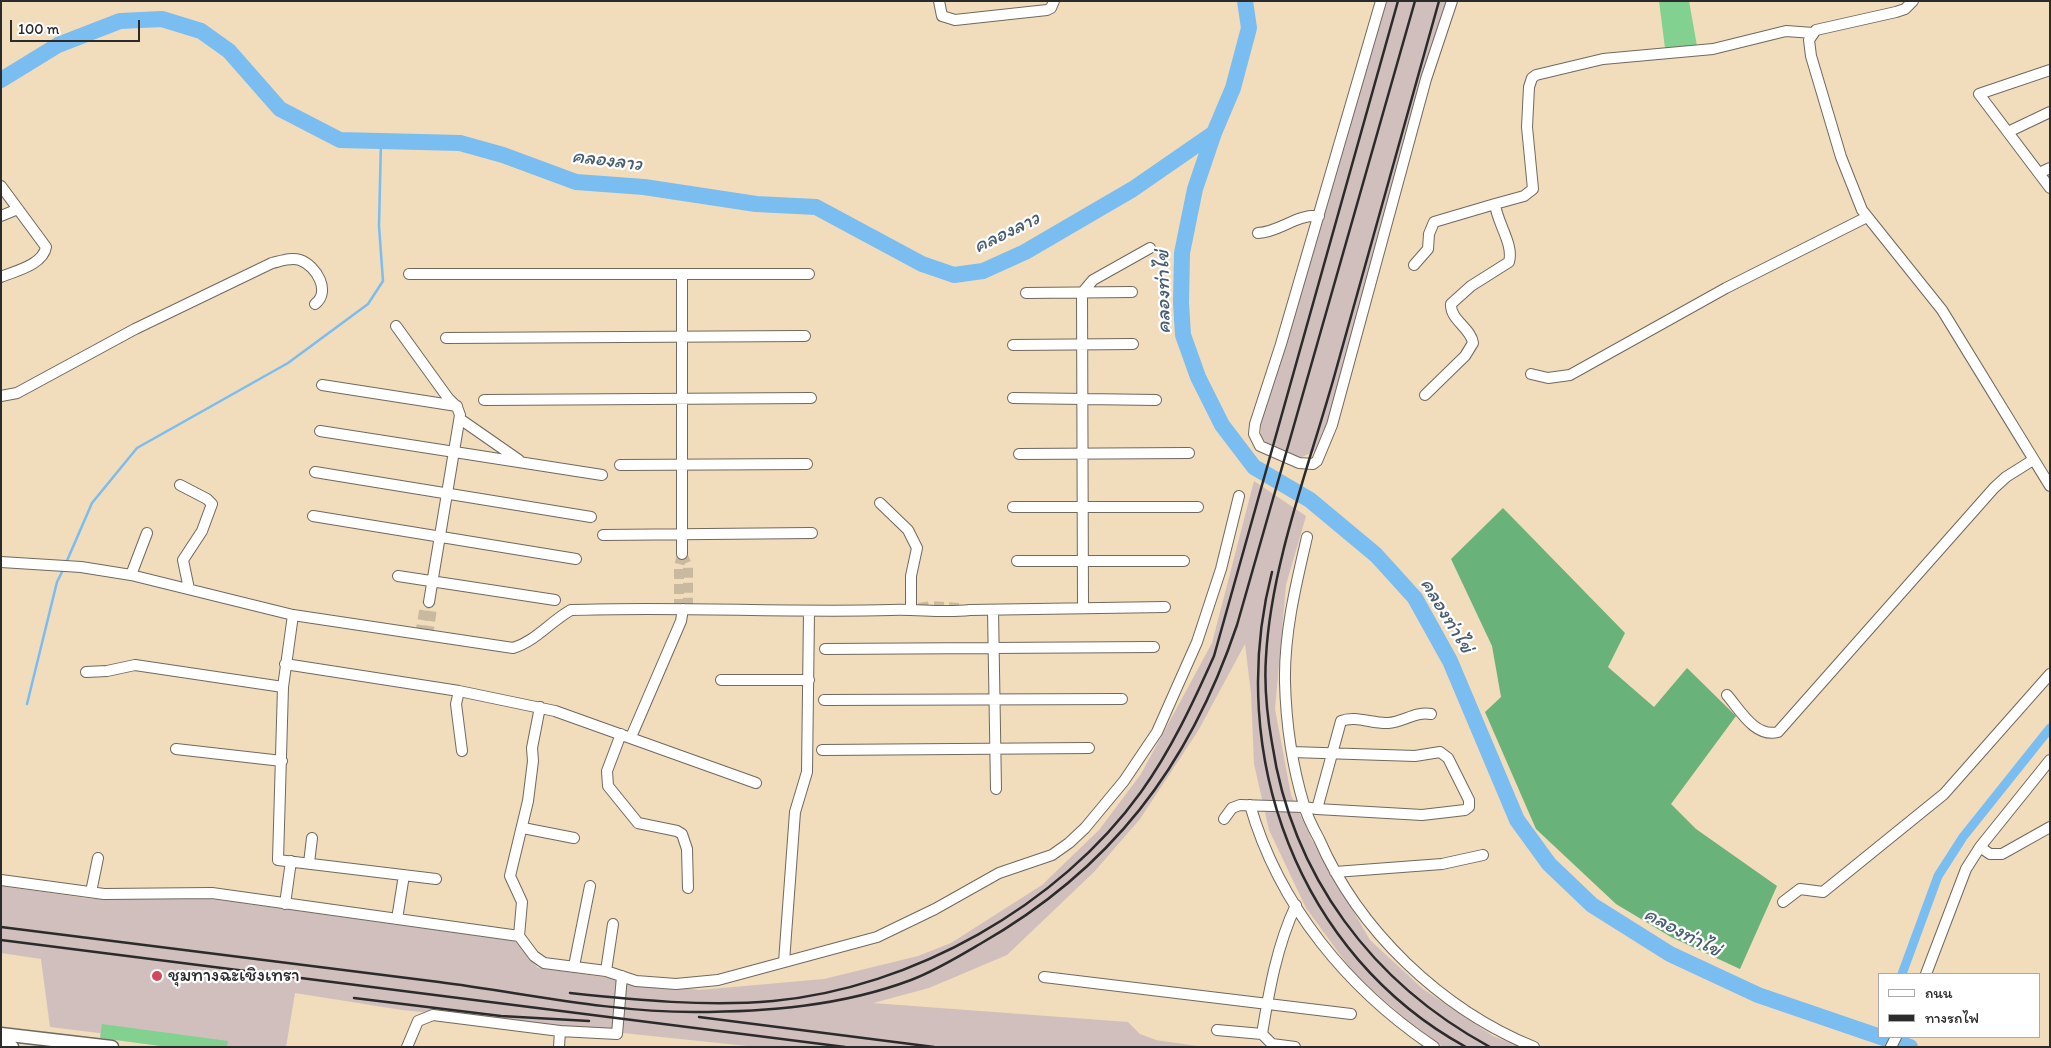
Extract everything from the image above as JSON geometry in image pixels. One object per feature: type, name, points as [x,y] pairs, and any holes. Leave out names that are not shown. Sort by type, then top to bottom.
[{"type":"main road","points":[[1,1034],[112,1047]]},
{"type":"main road","points":[[2,1046],[12,1047]]},
{"type":"street","points":[[939,1],[942,16],[955,20],[1047,10],[1051,8],[1054,1]]},
{"type":"street","points":[[1381,1],[1255,424],[1254,434],[1260,446],[1289,460],[1307,464],[1317,461],[1332,425],[1426,80],[1452,1]]},
{"type":"street","points":[[1414,265],[1428,249],[1429,234],[1434,222],[1524,196],[1534,189],[1526,127],[1529,87],[1532,78],[1536,75],[1604,59],[1713,49],[1786,31],[1813,33],[1824,28],[1905,9],[1913,1]]},
{"type":"street","points":[[1813,33],[1809,48],[1841,156],[1859,204],[1867,217],[1942,310],[2050,486]]},
{"type":"street","points":[[2050,70],[1979,94],[2050,188]]},
{"type":"street","points":[[2008,132],[2050,112]]},
{"type":"street","points":[[2038,173],[2050,168]]},
{"type":"street","points":[[1,186],[44,242],[45,252],[34,263],[1,276]]},
{"type":"street","points":[[1425,395],[1465,356],[1473,343],[1472,337],[1453,312],[1452,304],[1471,286],[1509,262],[1510,250],[1497,216],[1495,204]]},
{"type":"street","points":[[1,216],[18,209]]},
{"type":"street","points":[[1258,233],[1273,231],[1305,216],[1318,216]]},
{"type":"street","points":[[1531,374],[1548,378],[1570,375],[1726,288],[1867,217]]},
{"type":"street","points":[[1083,608],[1082,293],[1093,280],[1150,248]]},
{"type":"street","points":[[1,396],[17,393],[204,295],[280,261],[299,260],[309,265],[317,274],[323,293],[321,299],[315,304]]},
{"type":"street","points":[[409,274],[808,274]]},
{"type":"street","points":[[682,274],[682,554]]},
{"type":"street","points":[[1026,293],[1132,292]]},
{"type":"street","points":[[396,326],[448,398],[457,406],[460,419],[429,602]]},
{"type":"street","points":[[446,338],[805,336]]},
{"type":"street","points":[[1013,345],[1132,344]]},
{"type":"street","points":[[322,386],[457,406]]},
{"type":"street","points":[[484,400],[811,398]]},
{"type":"street","points":[[1013,398],[1156,400]]},
{"type":"street","points":[[460,419],[522,462]]},
{"type":"street","points":[[320,430],[602,475]]},
{"type":"street","points":[[1019,454],[1189,453]]},
{"type":"street","points":[[1727,695],[1759,730],[1767,733],[1778,732],[1994,488],[2006,477],[2033,460]]},
{"type":"street","points":[[620,465],[807,464]]},
{"type":"street","points":[[315,472],[591,517]]},
{"type":"street","points":[[180,485],[212,504],[202,531],[183,560],[189,588]]},
{"type":"street","points":[[540,707],[532,748],[534,761],[523,828],[515,851],[510,876],[522,902],[519,936],[534,956],[544,963],[606,971],[636,981],[685,983],[718,980],[876,937],[935,909],[1000,873],[1052,855],[1085,828],[1124,781],[1157,732],[1198,642],[1221,569],[1238,496]]},
{"type":"street","points":[[880,503],[908,530],[917,548],[911,576],[910,610]]},
{"type":"street","points":[[1013,507],[1198,507]]},
{"type":"street","points":[[313,516],[576,559]]},
{"type":"street","points":[[131,575],[147,533]]},
{"type":"street","points":[[604,535],[812,533]]},
{"type":"street","points":[[1306,537],[1290,614],[1285,682],[1292,752],[1304,806],[1335,872],[1385,940],[1422,977],[1470,1014],[1492,1028],[1534,1047]]},
{"type":"street","points":[[1017,561],[1184,561]]},
{"type":"street","points":[[1,562],[81,567],[131,575],[293,615],[513,648],[530,641],[559,617],[571,610],[809,612],[910,610],[944,613],[970,610],[1165,607]]},
{"type":"street","points":[[398,576],[555,600]]},
{"type":"street","points":[[683,610],[681,621],[626,736],[607,771],[608,786],[638,823],[682,834],[687,849],[688,888]]},
{"type":"street","points":[[993,610],[996,789]]},
{"type":"street","points":[[784,962],[795,812],[807,772],[809,612]]},
{"type":"street","points":[[293,615],[283,687],[278,860],[436,878]]},
{"type":"street","points":[[825,649],[994,646],[1154,647]]},
{"type":"street","points":[[285,664],[459,691],[556,710],[756,783]]},
{"type":"street","points":[[86,672],[107,671],[135,665],[283,687]]},
{"type":"street","points":[[1783,902],[1800,889],[1823,892],[1935,802],[2050,674]]},
{"type":"street","points":[[721,680],[808,680]]},
{"type":"street","points":[[459,691],[456,704],[462,751]]},
{"type":"street","points":[[824,700],[1122,698]]},
{"type":"street","points":[[1317,809],[1338,726],[1344,720],[1389,723],[1421,712],[1431,714]]},
{"type":"street","points":[[822,750],[1089,748]]},
{"type":"street","points":[[176,749],[282,762]]},
{"type":"street","points":[[1224,819],[1232,808],[1250,805],[1304,806],[1317,809],[1422,815],[1465,810],[1469,806],[1448,758],[1440,752],[1415,756],[1292,752]]},
{"type":"street","points":[[1926,973],[1956,891],[1980,847],[2050,760]]},
{"type":"street","points":[[1250,805],[1266,851],[1296,905],[1324,947],[1352,980],[1392,1016],[1434,1047]]},
{"type":"street","points":[[1980,847],[1990,854],[2002,854],[2050,827]]},
{"type":"street","points":[[523,828],[574,838]]},
{"type":"street","points":[[309,863],[312,838]]},
{"type":"street","points":[[1335,872],[1442,864],[1483,855]]},
{"type":"street","points":[[91,892],[98,858]]},
{"type":"street","points":[[285,904],[291,861]]},
{"type":"street","points":[[397,919],[404,875]]},
{"type":"street","points":[[1,880],[129,895],[195,892],[519,936]]},
{"type":"street","points":[[574,966],[590,886]]},
{"type":"street","points":[[1262,1034],[1267,1004],[1285,930],[1296,905]]},
{"type":"street","points":[[606,971],[613,924]]},
{"type":"street","points":[[407,1047],[418,1021],[433,1015],[560,1031],[617,1034],[622,976]]},
{"type":"street","points":[[1044,977],[1351,1014]]},
{"type":"street","points":[[1218,1030],[1262,1034],[1272,1044],[1295,1047]]},
{"type":"street","points":[[558,1047],[560,1031]]},
{"type":"shaded area","points":[[1387,1],[1446,1],[1323,441],[1319,449],[1300,458],[1293,457],[1266,443],[1261,436],[1261,419]]},
{"type":"shaded area","points":[[1254,481],[1306,516],[1286,585],[1275,709],[1291,795],[1312,840],[1370,940],[1423,989],[1493,1036],[1521,1047],[1443,1047],[1416,1028],[1355,975],[1306,908],[1269,830],[1254,764],[1251,693],[1245,644],[1198,731],[1140,819],[1094,872],[1007,955],[929,988],[873,1003],[1128,1022],[1140,1034],[1156,1040],[1204,1047],[757,1047],[402,1010],[295,993],[286,1047],[212,1047],[50,1027],[41,959],[1,953],[1,886],[93,899],[197,897],[515,941],[538,968],[699,990],[824,979],[918,956],[951,943],[1042,885],[1099,830],[1141,774],[1212,643]]},
{"type":"green space","points":[[1659,1],[1689,1],[1697,46],[1665,48]]},
{"type":"green space","points":[[1503,508],[1625,633],[1608,667],[1654,707],[1687,668],[1736,716],[1671,804],[1696,829],[1777,886],[1740,969],[1671,937],[1616,904],[1536,829],[1485,712],[1501,697],[1492,646],[1451,559]]},
{"type":"green space","points":[[102,1024],[228,1041],[227,1047],[168,1047],[100,1038]]},
{"type":"waterway","name":"คลองท่าไข่","points":[[1245,1],[1249,28],[1233,88],[1214,133],[1195,189],[1182,253],[1181,303],[1183,335],[1198,377],[1222,425],[1254,467],[1310,500],[1376,555],[1415,598],[1450,661],[1517,820],[1549,864],[1592,905],[1670,954],[1758,995],[1878,1036]]},
{"type":"waterway","name":"คลองลาว","points":[[1,80],[58,45],[120,21],[162,19],[201,31],[229,51],[280,109],[340,140],[460,143],[503,155],[576,182],[644,187],[756,204],[816,207],[922,264],[954,275],[983,271],[1025,252],[1133,189],[1214,133]]},
{"type":"waterway","points":[[66,563],[92,503],[137,448],[288,363],[368,304],[383,281],[379,226],[381,141]]},
{"type":"waterway","points":[[27,704],[57,582],[64,568]]},
{"type":"waterway","points":[[1902,973],[1938,876],[1963,837],[2050,728]]},
{"type":"waterway","name":"คลองท่าไข่","points":[[1884,1038],[1910,1047]]},
{"type":"tunnel","points":[[682,554],[688,567],[688,609]]},
{"type":"tunnel","points":[[679,609],[679,567],[682,554]]},
{"type":"tunnel","points":[[420,635],[425,606],[429,602],[432,608],[428,636]]},
{"type":"tunnel","points":[[919,608],[931,606],[959,608]]},
{"type":"railway","points":[[570,993],[671,1002],[748,1003],[825,993],[878,979],[929,959],[978,934],[1025,905],[1068,871],[1107,833],[1141,792],[1162,760],[1190,709],[1214,656],[1398,1]]},
{"type":"railway","points":[[1,927],[439,982],[630,1009],[721,1012],[804,1006],[831,1002],[885,989],[938,968],[1027,915],[1069,882],[1106,848],[1140,810],[1169,769],[1195,724],[1218,676],[1237,625],[1415,1]]},
{"type":"railway","points":[[1439,1],[1284,549],[1269,621],[1265,668],[1267,711],[1282,792],[1298,838],[1319,881],[1344,921],[1374,958],[1409,991],[1448,1021],[1490,1047]]},
{"type":"railway","points":[[1272,572],[1260,641],[1259,710],[1268,778],[1288,843],[1318,904],[1358,960],[1408,1008],[1466,1047]]},
{"type":"railway","points":[[1,940],[845,1047]]},
{"type":"railway","points":[[354,998],[501,1016],[589,1021]]},
{"type":"railway","points":[[699,1017],[934,1047]]},
{"type":"place","name":"ชุมทางฉะเชิงเทรา","points":[[157,976]]}]
